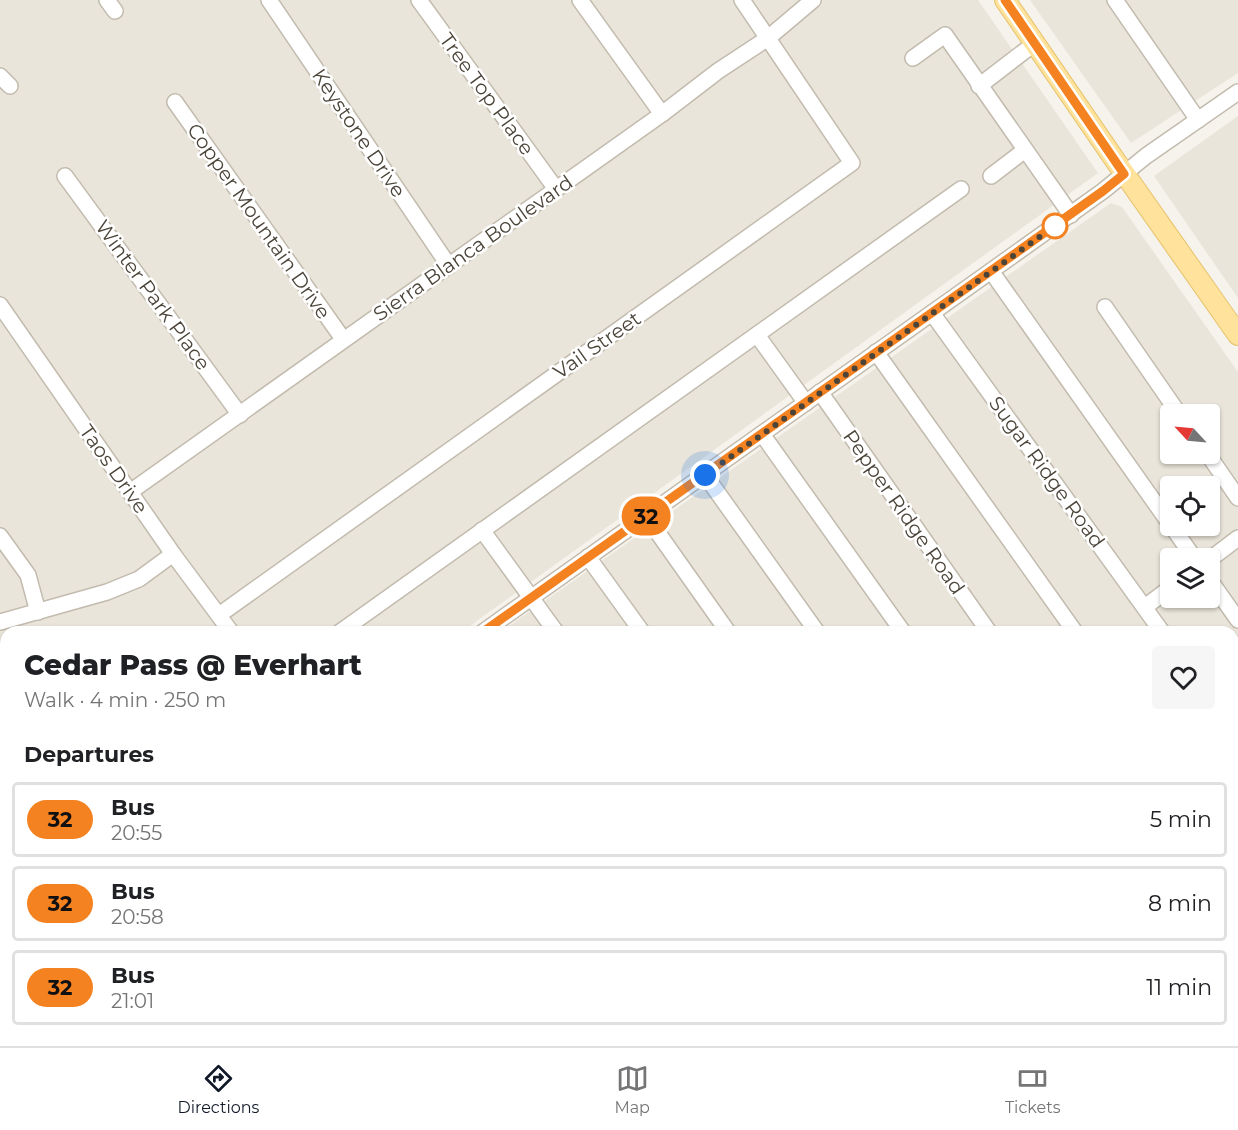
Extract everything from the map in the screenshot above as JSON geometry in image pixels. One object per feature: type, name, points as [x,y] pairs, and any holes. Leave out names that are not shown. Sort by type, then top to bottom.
[{"type":"main road","points":[[1005,0],[1124,174],[1234,322]]},
{"type":"street","name":"Keystone Drive","points":[[269,0],[449,266]]},
{"type":"street","name":"Tree Top Place","points":[[419,0],[556,189]]},
{"type":"street","points":[[580,0],[662,114]]},
{"type":"street","points":[[742,0],[768,38]]},
{"type":"street","name":"Sierra Blanca Boulevard","points":[[130,492],[662,114],[718,71],[768,38],[813,0]]},
{"type":"street","points":[[1115,0],[1198,120]]},
{"type":"street","points":[[913,58],[945,36],[1071,215]]},
{"type":"street","name":"Vail Street","points":[[219,615],[852,163],[768,38]]},
{"type":"street","points":[[979,86],[1035,44]]},
{"type":"street","points":[[491,626],[1071,215],[1146,156],[1238,92]]},
{"type":"street","name":"Copper Mountain Drive","points":[[175,102],[343,339]]},
{"type":"street","points":[[991,176],[1025,150]]},
{"type":"street","name":"Winter Park Place","points":[[65,176],[240,414]]},
{"type":"street","points":[[348,626],[961,189]]},
{"type":"street","points":[[991,272],[1160,510]]},
{"type":"street","name":"Taos Drive","points":[[0,305],[172,554],[227,626]]},
{"type":"street","points":[[1105,307],[1172,404]]},
{"type":"street","name":"Sugar Ridge Road","points":[[932,314],[1158,626]]},
{"type":"street","points":[[757,335],[806,403]]},
{"type":"street","points":[[876,352],[1072,626]]},
{"type":"street","name":"Pepper Ridge Road","points":[[820,393],[985,626]]},
{"type":"street","points":[[762,434],[899,626]]},
{"type":"street","points":[[1215,464],[1238,498]]},
{"type":"street","points":[[705,475],[813,626]]},
{"type":"street","points":[[646,516],[724,626]]},
{"type":"street","points":[[482,530],[552,626]]},
{"type":"street","points":[[0,536],[28,575],[38,612]]},
{"type":"street","points":[[1220,552],[1238,538]]},
{"type":"street","points":[[0,622],[107,592],[139,579],[172,554]]},
{"type":"street","points":[[588,557],[638,626]]},
{"type":"street","points":[[1220,595],[1238,620]]},
{"type":"street","points":[[1145,607],[1160,596]]},
{"type":"shaded area","points":[[0,0],[978,0],[1098,173],[470,626],[0,626]]},
{"type":"shaded area","points":[[1030,0],[1238,0],[1238,73],[1131,143]]},
{"type":"shaded area","points":[[1238,116],[1238,298],[1154,176]]},
{"type":"shaded area","points":[[1111,203],[1122,207],[1238,372],[1238,626],[509,626]]},
{"type":"bus line","name":"32","points":[[491,626],[932,314],[1124,174],[1005,0]]},
{"type":"route","points":[[705,475],[1055,226]]}]
